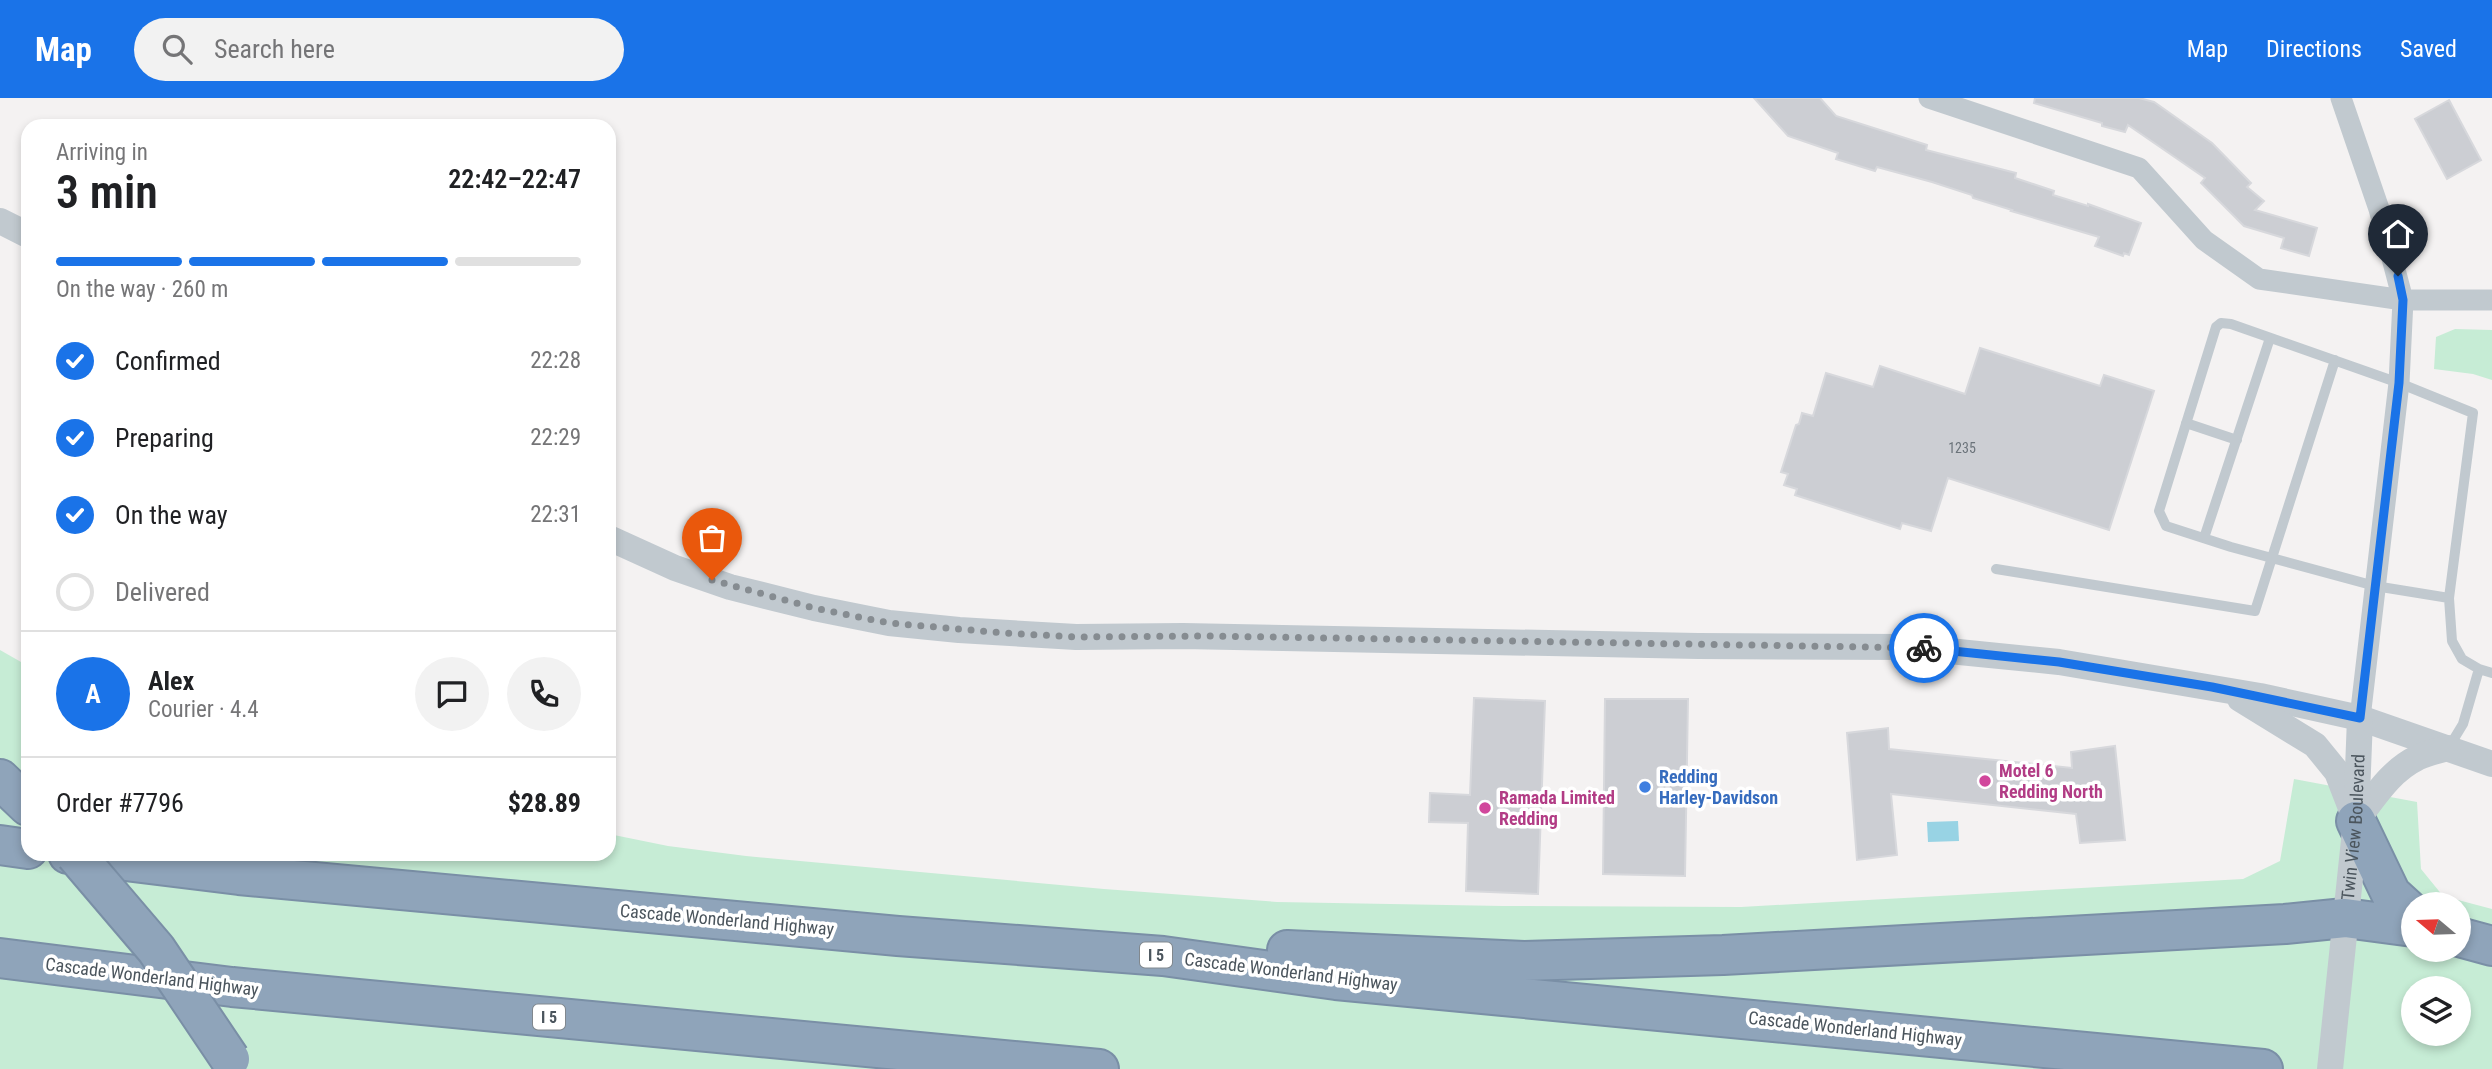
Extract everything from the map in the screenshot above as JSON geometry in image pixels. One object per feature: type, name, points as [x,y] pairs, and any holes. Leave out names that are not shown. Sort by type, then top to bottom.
[{"type":"highway","points":[[0,779],[21,799]]},
{"type":"highway","points":[[2356,821],[2391,894],[2401,903]]},
{"type":"highway","points":[[0,845],[21,848]]},
{"type":"highway","points":[[81,861],[156,948],[233,1064]]},
{"type":"highway","name":"Cascade Wonderland Highway","points":[[124,861],[252,877],[898,936],[1163,956],[1336,980],[2253,1068]]},
{"type":"highway","points":[[1163,956],[1265,949],[1524,961],[1696,956],[2245,927],[2344,918],[2401,925]]},
{"type":"highway","points":[[2471,940],[2492,946]]},
{"type":"highway","name":"Cascade Wonderland Highway","points":[[0,958],[245,988],[1099,1069]]},
{"type":"street","points":[[1929,98],[2139,168],[2204,240],[2259,279],[2403,300],[2492,300]]},
{"type":"street","points":[[2341,98],[2379,209],[2403,300],[2399,383],[2360,718]]},
{"type":"street","points":[[0,221],[21,232]]},
{"type":"street","points":[[616,541],[675,568],[730,587],[889,623],[959,630],[1076,637],[1170,635],[1698,646],[1909,646],[2059,662],[2225,690],[2360,718],[2492,764]]},
{"type":"street","points":[[2225,690],[2315,745],[2337,772],[2356,821]]},
{"type":"street","name":"Twin View Boulevard","points":[[2330,1069],[2356,821],[2360,718]]},
{"type":"street","points":[[2356,821],[2403,766],[2419,757],[2448,748]]},
{"type":"lane","points":[[2449,598],[2375,586],[2166,526],[2159,511],[2216,327],[2221,323],[2231,324],[2399,383],[2473,413],[2449,598],[2452,641],[2462,659],[2492,673]]},
{"type":"lane","points":[[2204,538],[2270,338]]},
{"type":"lane","points":[[1996,569],[2255,611],[2335,360]]},
{"type":"lane","points":[[2186,423],[2237,440]]},
{"type":"lane","points":[[2448,748],[2463,724],[2479,669]]},
{"type":"green space","points":[[2455,329],[2492,330],[2492,380],[2473,374],[2434,369],[2436,337]]},
{"type":"green space","points":[[0,650],[21,662],[21,861],[616,861],[616,835],[668,846],[746,856],[1277,902],[1741,907],[2243,879],[2280,861],[2294,779],[2417,802],[2421,869],[2440,892],[2401,892],[2401,962],[2471,962],[2471,903],[2492,909],[2492,1069],[0,1069]]},
{"type":"water","points":[[1958,821],[1959,841],[1928,842],[1927,822]]},
{"type":"building","points":[[1754,98],[1820,98],[1836,116],[1927,145],[1926,150],[2016,173],[2015,178],[2054,191],[2053,195],[2141,223],[2129,255],[2124,253],[2123,256],[2095,246],[2099,237],[2011,211],[1932,182],[1877,167],[1875,171],[1836,159],[1838,153],[1788,136]]},
{"type":"building","points":[[2035,98],[2139,98],[2154,102],[2212,143],[2251,183],[2247,187],[2264,201],[2255,210],[2317,228],[2309,256],[2281,248],[2284,238],[2244,226],[2201,183],[2205,178],[2128,125],[2125,132],[2102,126],[2102,123],[2034,103]]},
{"type":"building","points":[[2449,100],[2481,160],[2447,179],[2415,119]]},
{"type":"building","points":[[1980,348],[2100,386],[2104,375],[2154,391],[2109,530],[1948,478],[1931,531],[1902,523],[1900,529],[1795,495],[1797,489],[1784,485],[1788,474],[1781,472],[1796,425],[1799,424],[1802,413],[1813,416],[1826,373],[1873,387],[1880,366],[1965,394]]},
{"type":"building","name":"Ramada Limited Redding","points":[[1474,698],[1545,701],[1538,894],[1466,891],[1468,823],[1429,822],[1430,793],[1470,795]]},
{"type":"building","name":"Redding Harley-Davidson","points":[[1605,699],[1688,699],[1685,876],[1603,874]]},
{"type":"building","name":"Motel 6 Redding North","points":[[1888,728],[1889,749],[2072,768],[2071,752],[2115,746],[2125,840],[2080,843],[2076,814],[1891,794],[1897,855],[1857,860],[1847,733]]},
{"type":"way so far","points":[[712,580],[814,608],[889,623],[1076,637],[1170,635],[1924,648]]},
{"type":"place","name":"Motel 6 Redding North","points":[[1985,781]]},
{"type":"place","name":"Redding Harley-Davidson","points":[[1645,787]]},
{"type":"place","name":"Ramada Limited Redding","points":[[1485,808]]},
{"type":"route","points":[[1924,648],[2059,662],[2212,687],[2360,718],[2399,383],[2403,300],[2398,276]]}]
